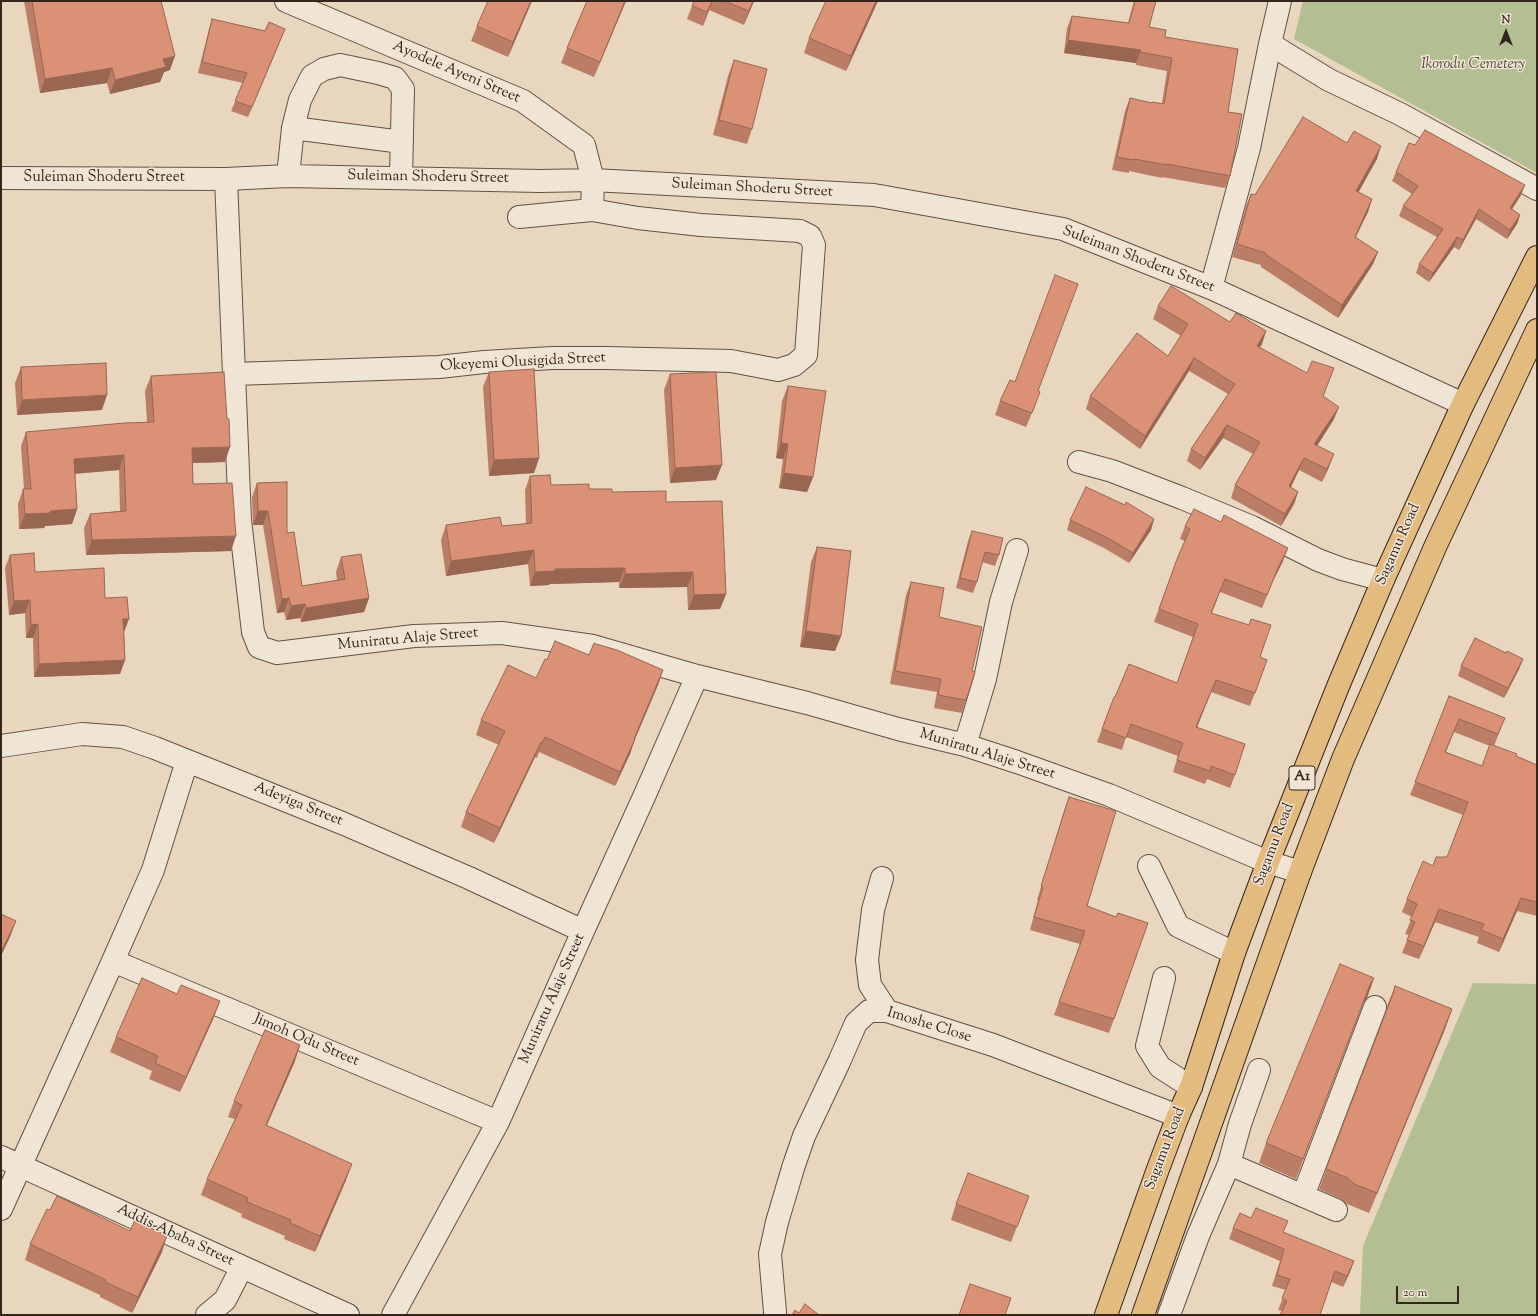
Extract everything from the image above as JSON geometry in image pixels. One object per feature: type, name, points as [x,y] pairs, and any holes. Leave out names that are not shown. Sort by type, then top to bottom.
[{"type":"highway","name":"Sagamu Road","points":[[1106,1315],[1178,1116],[1191,1087],[1234,954],[1268,862],[1342,677],[1383,580],[1463,404],[1537,256]]},
{"type":"highway","name":"A1","points":[[1143,1315],[1300,872],[1343,760],[1439,537],[1537,330]]},
{"type":"street","name":"Ayodele Ayeni Street","points":[[286,1],[523,101],[584,146],[594,180]]},
{"type":"street","points":[[1211,288],[1249,148],[1280,1]]},
{"type":"street","points":[[378,73],[389,44]]},
{"type":"street","points":[[1270,44],[1329,80],[1400,114],[1537,189]]},
{"type":"street","points":[[288,176],[293,128],[300,100],[312,76],[324,69],[340,65],[395,78],[403,89],[401,177]]},
{"type":"street","points":[[293,128],[402,142]]},
{"type":"street","name":"Suleiman Shoderu Street","points":[[1,178],[226,179],[288,176],[401,177],[540,181],[594,180],[874,195],[1063,229],[1211,288],[1463,404]]},
{"type":"street","points":[[226,179],[234,374]]},
{"type":"street","points":[[519,217],[592,210],[594,180]]},
{"type":"street","name":"Okeyemi Olusigida Street","points":[[234,374],[439,367],[484,362],[552,358],[731,361],[778,370],[794,365],[806,356],[814,245],[810,236],[800,231],[701,225],[638,218],[592,210]]},
{"type":"street","name":"Muniratu Alaje Street","points":[[234,374],[240,520],[254,632],[259,647],[276,653],[414,636],[502,633],[594,646],[697,676],[807,702],[898,729],[965,745],[1109,795],[1268,862],[1300,872]]},
{"type":"street","points":[[1078,462],[1112,471],[1182,498],[1252,527],[1318,560],[1336,567],[1383,580]]},
{"type":"street","points":[[965,745],[985,680],[1001,602],[1017,550]]},
{"type":"street","name":"Muniratu Alaje Street","points":[[393,1315],[498,1122],[697,676]]},
{"type":"street","name":"Adeyiga Street","points":[[1,746],[82,734],[123,738],[155,748],[349,826],[469,878],[583,931]]},
{"type":"street","points":[[1,1209],[10,1161],[113,961],[153,870],[187,761]]},
{"type":"street","points":[[1149,866],[1178,926],[1234,954]]},
{"type":"street","points":[[882,878],[873,910],[867,960],[870,985],[887,1011]]},
{"type":"street","name":"Jimoh Odu Street","points":[[113,961],[498,1122]]},
{"type":"street","points":[[1164,978],[1147,1046],[1160,1067],[1191,1087]]},
{"type":"street","points":[[1303,1196],[1374,1007]]},
{"type":"street","name":"Imoshe Close","points":[[775,1312],[770,1254],[777,1222],[804,1136],[856,1023],[869,1012],[887,1011],[993,1045],[1178,1116]]},
{"type":"street","points":[[1169,1315],[1198,1236],[1230,1164],[1240,1124],[1259,1070]]},
{"type":"street","name":"Addis-Ababa Street","points":[[10,1161],[348,1315]]},
{"type":"street","points":[[1230,1164],[1336,1210]]},
{"type":"street","points":[[207,1315],[226,1300],[242,1267]]},
{"type":"green space","name":"Ikorodu Cemetery","points":[[1303,1],[1537,1],[1537,173],[1294,39]]},
{"type":"green space","points":[[1473,983],[1537,984],[1537,1315],[1360,1315],[1363,1246]]},
{"type":"building","points":[[32,1],[161,1],[175,56],[163,59],[166,67],[115,80],[112,68],[45,79]]},
{"type":"building","points":[[488,1],[531,1],[513,42],[477,26]]},
{"type":"building","points":[[587,1],[625,1],[600,62],[567,48]]},
{"type":"building","points":[[694,1],[712,1],[707,12],[692,6]]},
{"type":"building","points":[[724,1],[753,1],[749,11]]},
{"type":"building","points":[[826,1],[876,1],[851,56],[809,38]]},
{"type":"building","points":[[1135,1],[1156,1],[1149,27],[1166,30],[1165,37],[1238,49],[1228,112],[1242,114],[1230,176],[1167,164],[1117,157],[1130,98],[1164,104],[1172,58],[1140,52],[1141,50],[1068,40],[1072,16],[1129,23]]},
{"type":"building","points":[[212,19],[265,31],[269,22],[285,29],[252,107],[235,101],[247,73],[202,62]]},
{"type":"building","points":[[734,60],[767,69],[752,129],[719,120]]},
{"type":"building","points":[[1303,117],[1347,143],[1354,131],[1381,146],[1356,191],[1372,199],[1355,237],[1378,252],[1342,305],[1265,254],[1266,253],[1237,244],[1251,194],[1255,195]]},
{"type":"building","points":[[1425,130],[1525,185],[1510,208],[1520,215],[1510,230],[1479,209],[1463,240],[1457,237],[1433,273],[1419,264],[1443,229],[1403,206],[1418,186],[1396,172],[1409,143],[1415,145]]},
{"type":"building","points":[[1055,275],[1078,284],[1038,391],[1040,392],[1032,413],[1000,401],[1010,380],[1015,382]]},
{"type":"building","points":[[1171,286],[1230,322],[1236,313],[1266,331],[1257,346],[1307,373],[1312,361],[1334,368],[1323,396],[1339,407],[1314,444],[1334,454],[1327,469],[1304,458],[1289,486],[1298,492],[1285,514],[1235,485],[1260,442],[1227,425],[1205,458],[1191,449],[1235,384],[1194,358],[1145,436],[1090,396],[1137,333],[1168,356],[1188,324],[1158,306]]},
{"type":"building","points":[[106,363],[107,395],[22,400],[21,367]]},
{"type":"building","points":[[534,369],[539,458],[494,460],[489,372]]},
{"type":"building","points":[[224,372],[227,419],[229,419],[230,447],[192,448],[193,484],[232,483],[236,536],[92,540],[90,514],[126,511],[124,455],[74,459],[77,509],[50,511],[50,513],[25,514],[23,489],[31,489],[26,432],[124,423],[154,422],[151,376]]},
{"type":"building","points":[[716,372],[722,465],[675,468],[670,374]]},
{"type":"building","points":[[788,386],[826,391],[813,477],[784,473],[788,444],[781,443]]},
{"type":"building","points":[[550,475],[551,485],[589,484],[589,489],[612,489],[612,492],[666,491],[666,502],[722,501],[726,594],[694,595],[693,572],[625,574],[625,568],[555,569],[555,571],[535,572],[534,550],[451,561],[446,525],[500,517],[502,526],[532,523],[530,476]]},
{"type":"building","points":[[287,482],[287,533],[294,532],[302,586],[345,579],[341,557],[361,554],[369,598],[306,608],[305,604],[291,606],[289,598],[282,599],[268,511],[258,511],[257,483]]},
{"type":"building","points":[[1086,487],[1125,505],[1126,502],[1154,519],[1133,553],[1108,538],[1070,520]]},
{"type":"building","points":[[1194,509],[1221,522],[1224,515],[1288,548],[1267,595],[1225,579],[1211,613],[1249,625],[1251,619],[1271,625],[1260,657],[1267,660],[1255,693],[1216,680],[1196,727],[1245,744],[1235,775],[1211,766],[1210,771],[1177,760],[1183,743],[1131,724],[1126,738],[1102,729],[1129,664],[1177,683],[1198,624],[1159,609],[1177,559],[1190,529],[1185,526]]},
{"type":"building","points":[[972,531],[1003,538],[999,555],[985,552],[977,582],[960,578]]},
{"type":"building","points":[[817,547],[851,551],[841,636],[806,631]]},
{"type":"building","points":[[34,553],[35,572],[104,568],[105,598],[127,597],[129,619],[123,619],[125,660],[39,664],[38,624],[31,625],[30,600],[14,601],[10,555]]},
{"type":"building","points":[[911,582],[944,588],[939,617],[982,627],[972,671],[975,672],[966,700],[938,695],[941,679],[895,671]]},
{"type":"building","points":[[1475,638],[1506,653],[1507,651],[1523,659],[1508,688],[1461,666]]},
{"type":"building","points":[[555,641],[589,655],[594,643],[617,650],[663,670],[620,772],[545,737],[542,743],[541,742],[500,828],[466,812],[505,731],[481,720],[508,665],[536,678],[545,659],[547,660]]},
{"type":"building","points":[[1449,696],[1505,718],[1498,734],[1459,719],[1445,752],[1482,766],[1490,744],[1517,754],[1516,756],[1537,765],[1537,902],[1521,898],[1503,939],[1481,930],[1484,924],[1439,909],[1424,946],[1407,940],[1415,922],[1410,920],[1417,904],[1407,899],[1423,861],[1433,866],[1436,857],[1447,857],[1468,802],[1415,782]]},
{"type":"building","points":[[1069,797],[1116,811],[1087,906],[1116,917],[1118,913],[1148,923],[1114,1019],[1059,1002],[1085,931],[1034,917],[1043,887],[1041,886]]},
{"type":"building","points":[[1,914],[16,921],[1,952]]},
{"type":"building","points":[[1340,964],[1374,978],[1371,982],[1303,1159],[1266,1143]]},
{"type":"building","points":[[142,978],[177,994],[181,985],[220,1001],[186,1077],[155,1063],[158,1056],[116,1037]]},
{"type":"building","points":[[1395,986],[1452,1009],[1377,1193],[1354,1184],[1348,1178],[1326,1169]]},
{"type":"building","points":[[265,1030],[300,1045],[266,1125],[352,1164],[320,1236],[290,1223],[291,1220],[247,1202],[248,1198],[207,1179],[242,1105],[234,1101]]},
{"type":"building","points":[[968,1173],[1029,1196],[1017,1227],[956,1204]]},
{"type":"building","points":[[57,1196],[130,1231],[135,1220],[167,1236],[138,1297],[30,1244],[47,1209],[50,1210]]},
{"type":"building","points":[[1256,1208],[1288,1221],[1283,1232],[1354,1261],[1347,1276],[1335,1271],[1320,1315],[1280,1315],[1287,1301],[1282,1298],[1290,1279],[1277,1275],[1284,1249],[1233,1228],[1240,1213],[1251,1218]]},
{"type":"building","points":[[970,1284],[1011,1298],[1005,1315],[959,1315]]},
{"type":"building","points":[[805,1304],[819,1315],[792,1315],[795,1310],[799,1313]]}]
